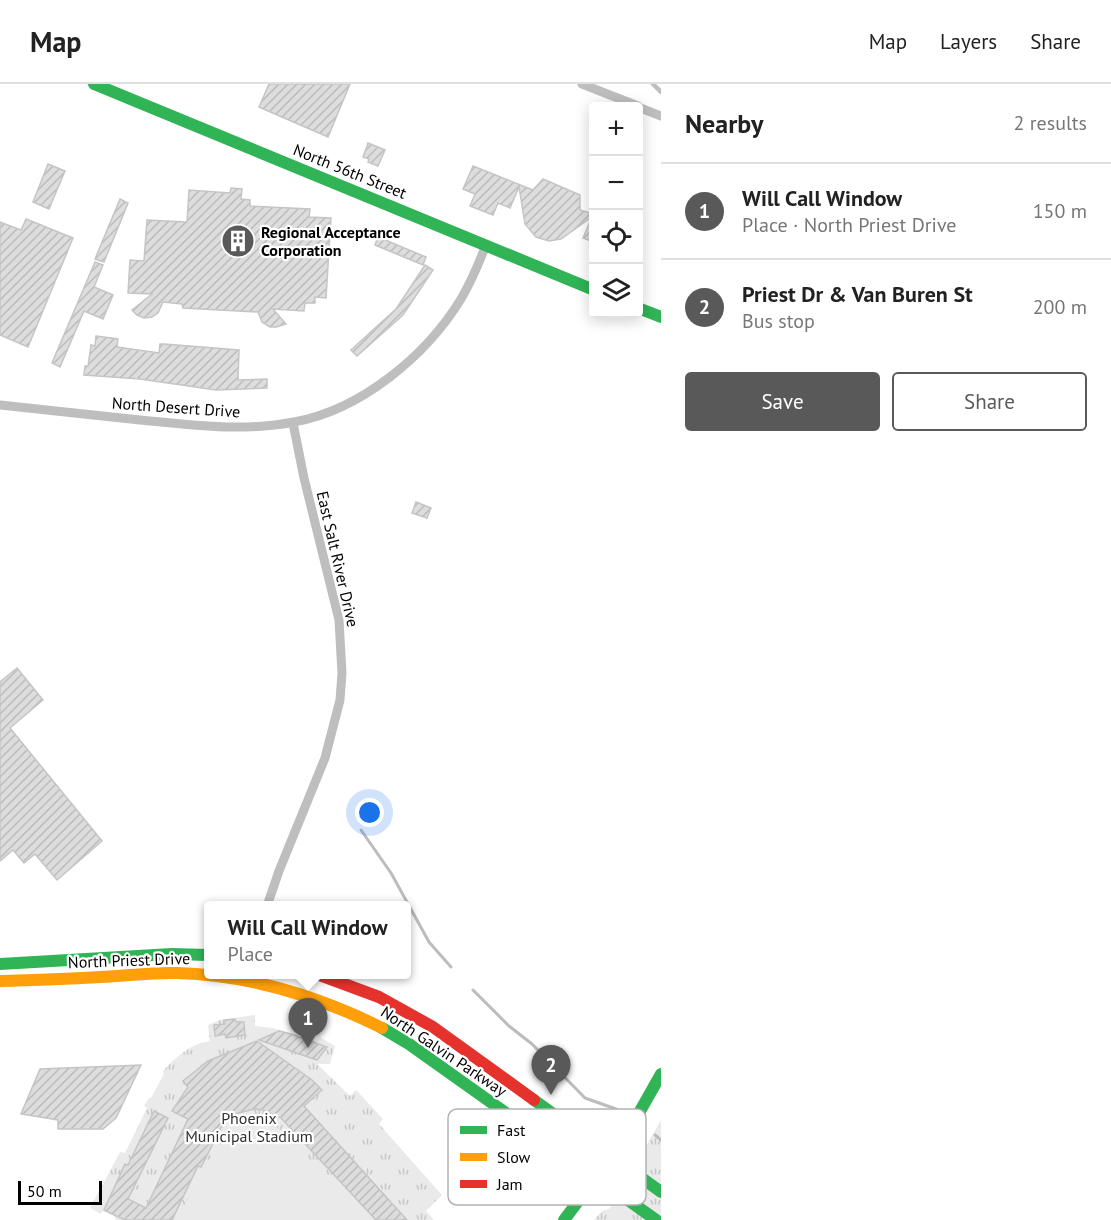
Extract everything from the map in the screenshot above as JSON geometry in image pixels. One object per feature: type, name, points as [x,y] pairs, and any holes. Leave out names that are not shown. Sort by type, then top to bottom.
[{"type":"main road","name":"North 56th Street","points":[[94,84],[589,288]]},
{"type":"main road","points":[[643,310],[661,317]]},
{"type":"main road","name":"North Priest Drive","points":[[0,964],[172,954],[204,955]]},
{"type":"main road","name":"North Priest Drive","points":[[0,981],[178,973],[204,975]]},
{"type":"main road","name":"North Priest Drive","points":[[255,979],[323,1001],[360,1016]]},
{"type":"main road","name":"North Galvin Parkway","points":[[329,979],[394,1005],[433,1027],[546,1109]]},
{"type":"main road","name":"North Galvin Parkway","points":[[360,1016],[436,1061],[503,1109]]},
{"type":"main road","points":[[642,1109],[661,1074]]},
{"type":"main road","name":"North Galvin Parkway","points":[[646,1181],[661,1192]]},
{"type":"main road","points":[[564,1220],[576,1205]]},
{"type":"main road","name":"North Galvin Parkway","points":[[636,1205],[656,1220]]},
{"type":"street","points":[[582,84],[626,102]]},
{"type":"street","points":[[643,108],[660,112]]},
{"type":"street","name":"North Desert Drive","points":[[0,405],[202,426],[247,427],[293,423],[344,405],[369,392],[398,371],[442,325],[461,299],[486,245]]},
{"type":"street","name":"East Salt River Drive","points":[[269,901],[331,741],[340,700],[342,674],[339,620],[293,423]]},
{"type":"lane","points":[[653,84],[661,92]]},
{"type":"green space","name":"Phoenix Municipal Stadium","points":[[255,1015],[255,1026],[273,1028],[316,1041],[320,1037],[335,1046],[330,1064],[317,1064],[350,1096],[356,1090],[383,1119],[379,1124],[442,1195],[426,1211],[434,1220],[115,1220],[115,1217],[103,1211],[101,1214],[90,1208],[120,1152],[125,1153],[147,1108],[144,1106],[151,1098],[164,1074],[163,1071],[184,1052],[210,1041],[208,1025],[220,1020]]},
{"type":"green space","points":[[258,1117],[275,1125],[308,1161],[315,1164],[369,1220],[180,1220],[193,1189],[205,1176],[229,1131],[236,1124]]},
{"type":"green space","points":[[661,1120],[661,1220],[594,1220],[612,1205],[646,1205],[646,1146]]},
{"type":"building","points":[[269,84],[350,84],[328,137],[259,107]]},
{"type":"building","points":[[368,143],[385,150],[378,166],[363,157]]},
{"type":"building","points":[[48,164],[65,171],[49,209],[33,202]]},
{"type":"building","points":[[473,166],[533,190],[543,179],[580,195],[580,210],[589,213],[589,219],[561,239],[549,241],[536,237],[525,224],[519,187],[510,208],[498,203],[493,215],[470,206],[475,194],[463,189]]},
{"type":"building","name":"Regional Acceptance Corporation","points":[[231,188],[242,189],[241,199],[250,200],[250,206],[310,209],[309,217],[331,218],[326,298],[315,297],[315,303],[305,303],[304,311],[273,309],[286,324],[276,327],[270,327],[262,322],[258,312],[183,308],[182,304],[163,302],[158,313],[152,317],[144,318],[137,315],[132,310],[152,294],[128,293],[130,260],[144,261],[147,220],[187,222],[189,190],[230,193]]},
{"type":"building","points":[[120,199],[128,203],[104,262],[95,259]]},
{"type":"building","points":[[26,219],[73,238],[28,347],[0,335],[0,222],[21,230]]},
{"type":"building","points":[[589,224],[589,240],[583,238]]},
{"type":"building","points":[[378,237],[426,257],[423,265],[375,245]]},
{"type":"building","points":[[95,262],[103,265],[94,287],[113,295],[103,319],[84,311],[60,367],[52,363]]},
{"type":"building","points":[[425,265],[433,270],[403,315],[357,356],[351,350],[396,309]]},
{"type":"building","points":[[96,336],[118,339],[117,347],[159,353],[160,344],[239,350],[238,380],[267,379],[267,388],[216,390],[140,379],[84,375],[85,366],[88,366],[91,345],[95,346]]},
{"type":"building","points":[[416,502],[431,508],[427,518],[412,513]]},
{"type":"building","points":[[17,668],[43,700],[10,728],[102,841],[57,880],[35,854],[24,863],[13,850],[0,861],[0,682]]},
{"type":"building","points":[[235,1019],[236,1022],[244,1022],[245,1035],[226,1038],[225,1034],[215,1036],[214,1025],[225,1024],[225,1020]]},
{"type":"building","points":[[279,1031],[327,1047],[317,1060],[259,1040]]},
{"type":"building","points":[[257,1041],[312,1080],[322,1090],[304,1106],[407,1220],[376,1220],[281,1118],[263,1110],[254,1109],[235,1114],[222,1126],[201,1167],[198,1166],[172,1220],[125,1220],[104,1210],[125,1164],[128,1165],[154,1111],[168,1118],[128,1199],[146,1208],[188,1119],[172,1111],[188,1087],[183,1081],[208,1061]]},
{"type":"building","points":[[141,1065],[116,1118],[103,1129],[58,1129],[58,1120],[21,1114],[40,1069]]},
{"type":"waterway","points":[[361,830],[391,873],[406,901]]},
{"type":"waterway","points":[[411,909],[429,942],[451,967]]},
{"type":"waterway","points":[[473,990],[509,1026],[532,1044],[585,1098],[616,1109]]},
{"type":"waterway","points":[[655,1135],[661,1140]]},
{"type":"traffic: fast","points":[[94,84],[589,288]]},
{"type":"traffic: fast","points":[[643,310],[661,317]]},
{"type":"traffic: fast","points":[[0,964],[172,954],[204,955]]},
{"type":"traffic: fast","points":[[382,1028],[409,1044],[500,1109]]},
{"type":"traffic: fast","points":[[641,1109],[661,1074]]},
{"type":"traffic: fast","points":[[534,1100],[546,1109]]},
{"type":"traffic: fast","points":[[646,1181],[661,1192]]},
{"type":"traffic: fast","points":[[564,1220],[575,1205]]},
{"type":"traffic: fast","points":[[635,1205],[656,1220]]},
{"type":"traffic: slow","points":[[0,981],[158,973],[204,975]]},
{"type":"traffic: slow","points":[[236,979],[308,997],[382,1028]]},
{"type":"traffic: jam","points":[[330,979],[379,997],[433,1027],[534,1100]]},
{"type":"place","name":"Regional Acceptance Corporation","points":[[238,241]]},
{"type":"place","name":"Will Call Window","points":[[308,1048]]},
{"type":"place","name":"Priest Dr & Van Buren St","points":[[551,1095]]}]
